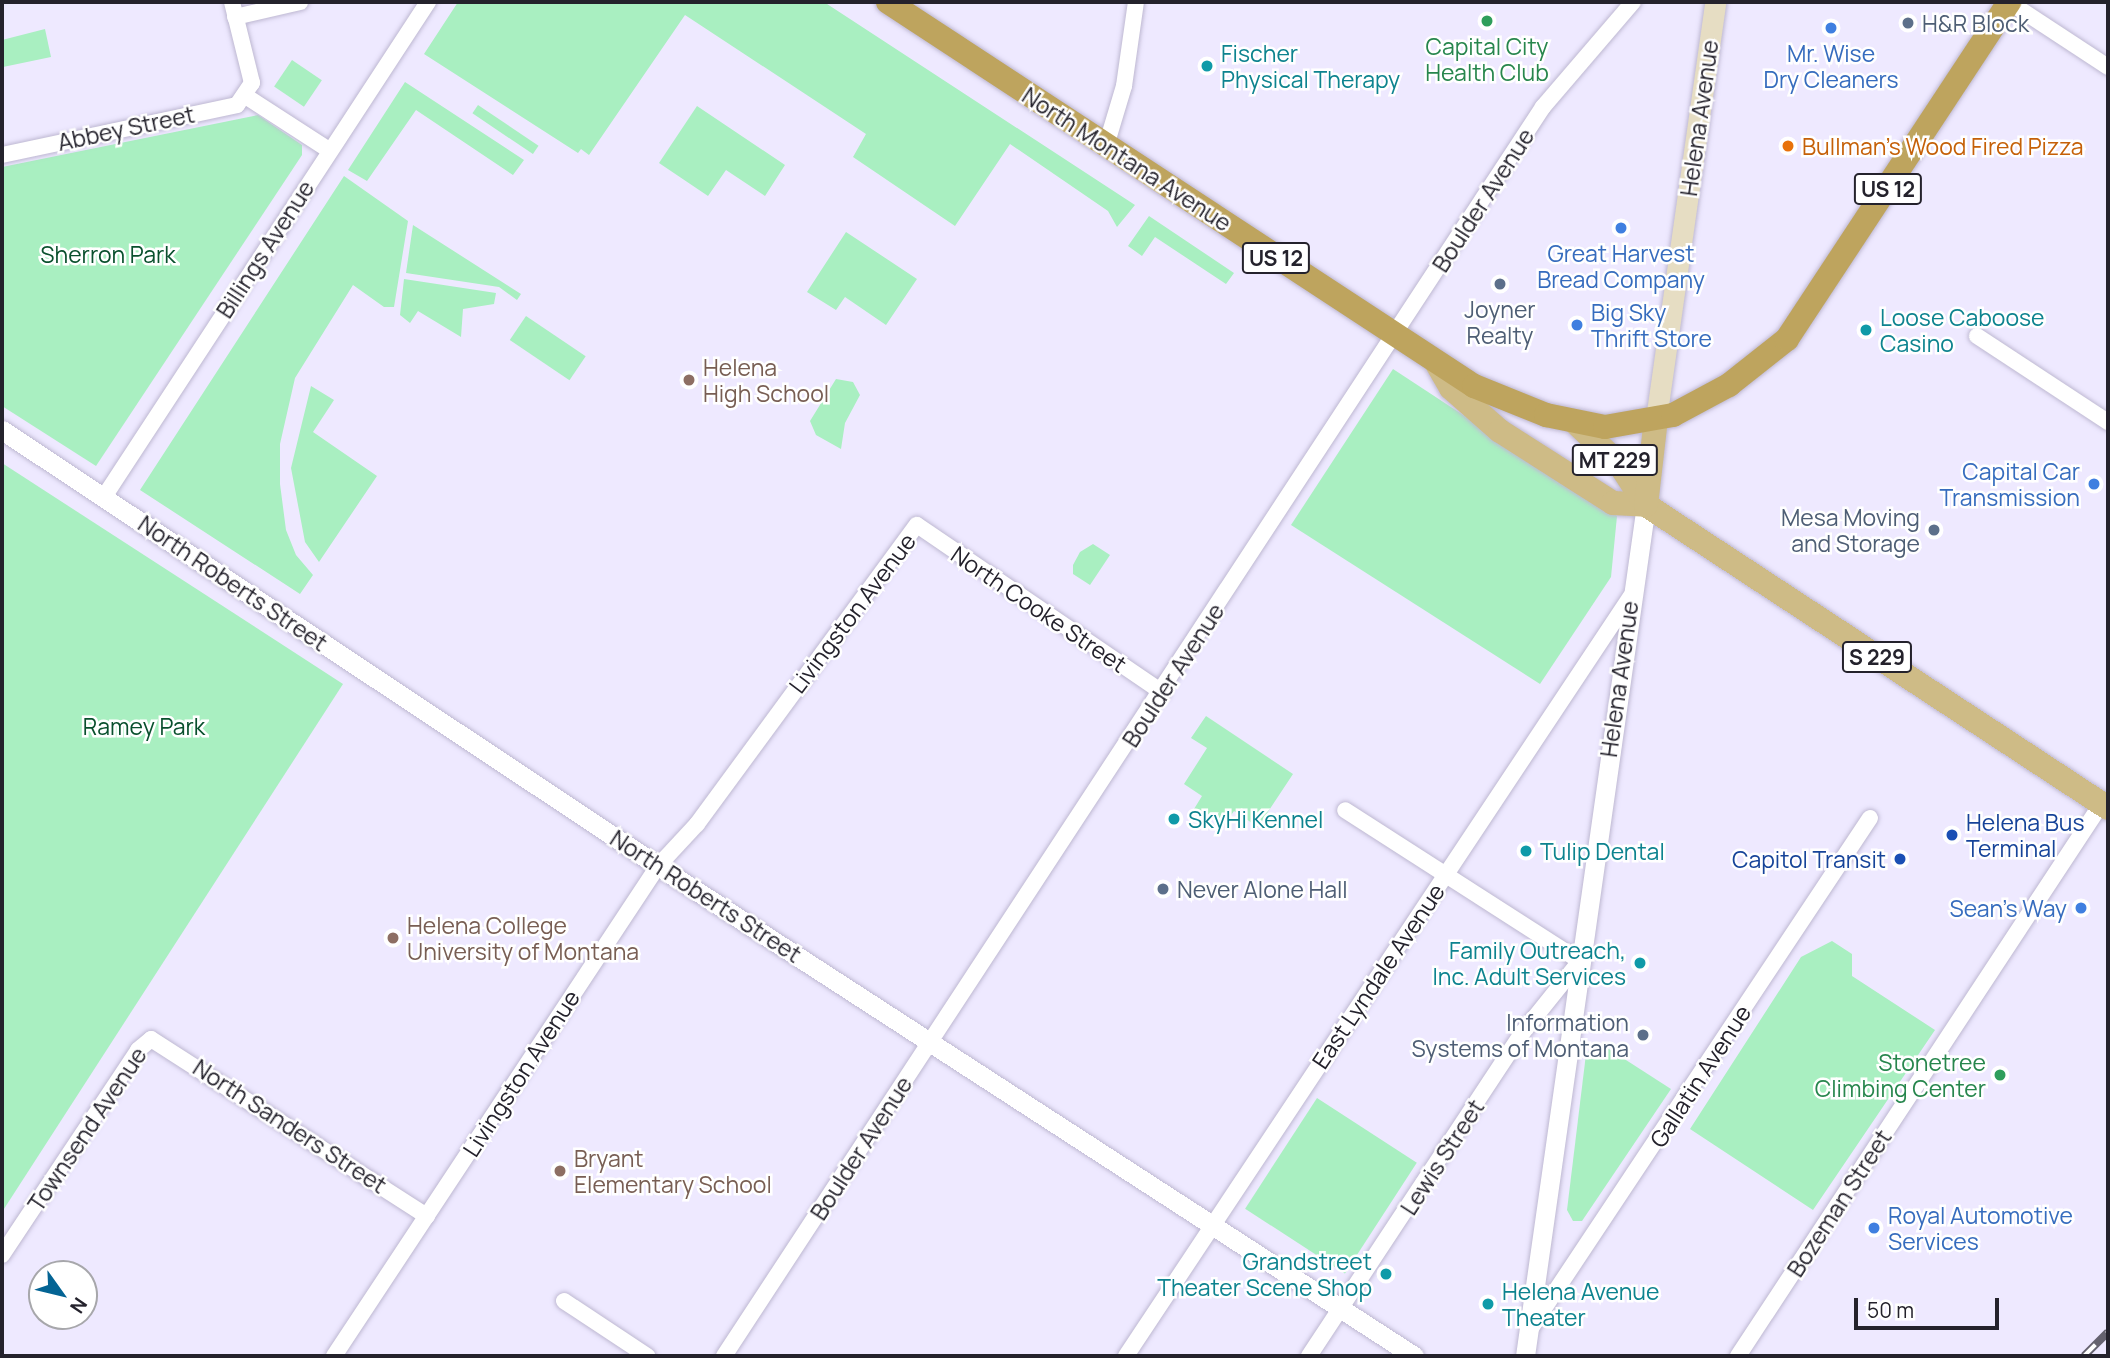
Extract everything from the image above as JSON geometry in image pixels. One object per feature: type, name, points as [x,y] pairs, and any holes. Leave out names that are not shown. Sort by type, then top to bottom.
[{"type":"highway","name":"North Montana Avenue","points":[[888,2],[1436,362],[1518,406],[1576,422],[1625,426],[1656,419]]},
{"type":"highway","name":"US 12","points":[[1656,419],[1673,415],[1729,385],[1792,334],[2009,2]]},
{"type":"main road","name":"Helena Avenue","points":[[1646,505],[1715,2]]},
{"type":"main road","name":"North Montana Avenue","points":[[1436,362],[1451,388],[1500,431],[1614,503],[1646,505]]},
{"type":"main road","name":"North Montana Avenue","points":[[1576,422],[1620,465],[1646,505],[2105,806]]},
{"type":"street","points":[[300,2],[234,9],[252,83],[247,97],[329,150]]},
{"type":"street","name":"Billings Avenue","points":[[104,497],[428,2]]},
{"type":"street","points":[[1106,146],[1124,86],[1136,2]]},
{"type":"street","name":"Boulder Avenue","points":[[724,1356],[1162,692],[1543,107],[1633,2]]},
{"type":"street","points":[[2009,2],[2108,67]]},
{"type":"street","name":"Abbey Street","points":[[2,155],[237,105],[247,97]]},
{"type":"street","points":[[1978,336],[2108,422]]},
{"type":"street","name":"North Roberts Street","points":[[2,430],[659,866],[1414,1356]]},
{"type":"street","name":"Helena Avenue","points":[[1524,1356],[1646,505]]},
{"type":"street","name":"North Cooke Street","points":[[917,526],[1162,692]]},
{"type":"street","name":"Livingston Avenue","points":[[334,1356],[659,866],[697,824],[917,526]]},
{"type":"street","name":"East Lyndale Avenue","points":[[1126,1356],[1631,596]]},
{"type":"street","name":"Bozeman Street","points":[[1738,1356],[2105,806]]},
{"type":"street","points":[[1345,810],[1580,961]]},
{"type":"street","name":"Gallatin Avenue","points":[[1528,1333],[1870,818]]},
{"type":"street","name":"Lewis Street","points":[[1309,1356],[1523,1031],[1580,961]]},
{"type":"street","name":"North Sanders Street","points":[[151,1039],[428,1216]]},
{"type":"street","name":"Townsend Avenue","points":[[2,1255],[138,1050],[151,1039]]},
{"type":"street","points":[[564,1301],[647,1356]]},
{"type":"green space","points":[[458,2],[824,2],[1135,205],[1117,227],[1108,211],[1010,144],[955,226],[853,157],[866,134],[685,15],[589,155],[581,149],[578,153],[424,54]]},
{"type":"green space","points":[[45,29],[51,57],[3,67],[2,40]]},
{"type":"green space","points":[[292,60],[322,80],[304,107],[274,87]]},
{"type":"green space","points":[[405,82],[524,160],[513,175],[416,110],[367,181],[348,170]]},
{"type":"green space","points":[[478,105],[539,146],[533,154],[472,113]]},
{"type":"green space","points":[[697,106],[785,165],[765,196],[726,170],[708,196],[659,163]]},
{"type":"green space","name":"Sherron Park","points":[[258,115],[302,145],[302,155],[96,466],[2,406],[2,167]]},
{"type":"green space","points":[[344,176],[408,221],[394,307],[384,307],[353,285],[295,378],[280,444],[280,484],[286,530],[296,555],[313,575],[300,594],[140,490]]},
{"type":"green space","points":[[1149,216],[1234,273],[1226,284],[1155,237],[1142,256],[1128,246]]},
{"type":"green space","points":[[413,225],[521,294],[517,300],[499,287],[406,273]]},
{"type":"green space","points":[[846,232],[917,279],[886,325],[845,297],[836,310],[807,292]]},
{"type":"green space","points":[[404,279],[496,293],[494,304],[463,309],[461,337],[418,311],[410,323],[400,315]]},
{"type":"green space","points":[[526,316],[586,356],[569,380],[510,340]]},
{"type":"green space","points":[[1393,369],[1617,516],[1611,577],[1540,684],[1291,525]]},
{"type":"green space","points":[[836,379],[853,382],[860,395],[845,423],[841,449],[816,435],[810,421]]},
{"type":"green space","points":[[311,386],[334,400],[313,432],[377,476],[319,562],[305,542],[291,468]]},
{"type":"green space","name":"Ramey Park","points":[[2,463],[343,684],[2,1212]]},
{"type":"green space","points":[[1093,544],[1110,555],[1090,585],[1073,574],[1073,565],[1080,552]]},
{"type":"green space","points":[[1206,716],[1293,774],[1258,827],[1234,811],[1224,825],[1194,809],[1202,796],[1184,784],[1207,748],[1191,738]]},
{"type":"green space","points":[[1832,941],[1852,954],[1852,976],[1935,1030],[1813,1210],[1690,1129],[1801,957]]},
{"type":"green space","points":[[1598,1042],[1671,1089],[1582,1221],[1573,1221],[1567,1210],[1586,1054]]},
{"type":"green space","points":[[1317,1098],[1417,1163],[1345,1274],[1245,1209]]},
{"type":"railway","points":[[2084,1356],[2108,1332]]},
{"type":"place","name":"Capital City Health Club","points":[[1487,21]]},
{"type":"place","name":"H&R Block","points":[[1908,23]]},
{"type":"place","name":"Mr. Wise Dry Cleaners","points":[[1831,28]]},
{"type":"place","name":"Fischer Physical Therapy","points":[[1207,66]]},
{"type":"place","name":"Bullman's Wood Fired Pizza","points":[[1788,146]]},
{"type":"place","name":"Great Harvest Bread Company","points":[[1621,228]]},
{"type":"place","name":"Joyner Realty","points":[[1500,284]]},
{"type":"place","name":"Big Sky Thrift Store","points":[[1577,325]]},
{"type":"place","name":"Loose Caboose Casino","points":[[1866,330]]},
{"type":"place","name":"Helena High School","points":[[689,380]]},
{"type":"place","name":"Capital Car Transmission","points":[[2094,484]]},
{"type":"place","name":"Mesa Moving and Storage","points":[[1934,530]]},
{"type":"place","name":"SkyHi Kennel","points":[[1174,819]]},
{"type":"place","name":"Helena Bus Terminal","points":[[1952,835]]},
{"type":"place","name":"Tulip Dental","points":[[1526,851]]},
{"type":"place","name":"Capitol Transit","points":[[1900,859]]},
{"type":"place","name":"Never Alone Hall","points":[[1163,889]]},
{"type":"place","name":"Sean's Way","points":[[2081,908]]},
{"type":"place","name":"Helena College University of Montana","points":[[393,938]]},
{"type":"place","name":"Family Outreach, Inc. Adult Services","points":[[1640,963]]},
{"type":"place","name":"Information Systems of Montana","points":[[1643,1035]]},
{"type":"place","name":"Stonetree Climbing Center","points":[[2000,1075]]},
{"type":"place","name":"Bryant Elementary School","points":[[560,1171]]},
{"type":"place","name":"Royal Automotive Services","points":[[1874,1228]]},
{"type":"place","name":"Grandstreet Theater Scene Shop","points":[[1386,1274]]},
{"type":"place","name":"Helena Avenue Theater","points":[[1488,1304]]}]
